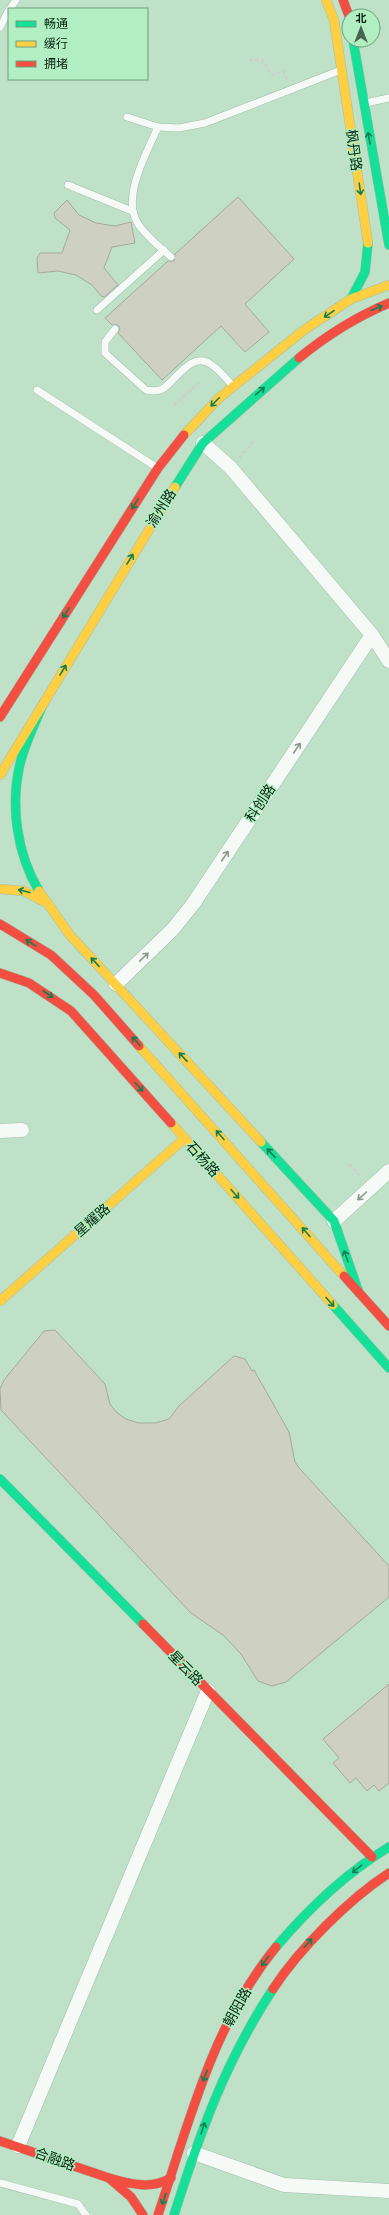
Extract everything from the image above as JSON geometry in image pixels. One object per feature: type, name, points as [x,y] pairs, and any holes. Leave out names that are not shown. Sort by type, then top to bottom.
[{"type":"main road","name":"枫丹路","points":[[326,0],[334,20],[342,69],[356,105],[388,244]]},
{"type":"main road","name":"枫丹路","points":[[351,299],[375,250],[356,105],[353,48]]},
{"type":"main road","points":[[375,250],[386,247],[388,244]]},
{"type":"main road","name":"渝州路","points":[[0,717],[158,468],[187,431],[234,386],[304,330],[351,299],[389,285]]},
{"type":"main road","name":"渝州路","points":[[0,775],[154,520],[203,443],[228,419],[314,345],[359,316],[389,303]]},
{"type":"main road","points":[[43,704],[20,764],[15,806],[19,842],[30,874],[45,902],[69,934],[334,1221],[359,1293]]},
{"type":"main road","points":[[0,889],[30,892],[45,902]]},
{"type":"main road","name":"石杨路","points":[[0,924],[51,955],[94,995],[172,1080],[389,1326]]},
{"type":"main road","points":[[0,969],[24,980]]},
{"type":"main road","name":"石杨路","points":[[0,973],[24,980],[48,993],[71,1011],[389,1368]]},
{"type":"main road","name":"星耀路","points":[[0,1301],[185,1138]]},
{"type":"main road","name":"星云路","points":[[0,1479],[372,1857]]},
{"type":"main road","name":"朝阳路","points":[[158,2215],[207,2072],[222,2034],[241,1997],[268,1957],[297,1922],[330,1891],[372,1857],[389,1848]]},
{"type":"main road","name":"朝阳路","points":[[176,2212],[194,2153],[222,2077],[239,2041],[257,2010],[284,1972],[310,1941],[344,1908],[389,1874]]},
{"type":"main road","name":"合融路","points":[[0,2141],[109,2178],[135,2185],[158,2186],[171,2178]]},
{"type":"main road","name":"合融路","points":[[109,2178],[122,2188],[138,2206],[143,2215]]},
{"type":"main road","points":[[122,2188],[138,2195],[141,2191],[135,2185]]},
{"type":"street","points":[[203,443],[231,468],[372,635],[389,661]]},
{"type":"street","name":"科创路","points":[[116,984],[173,929],[193,904],[372,635]]},
{"type":"street","points":[[0,1131],[22,1130]]},
{"type":"street","points":[[334,1221],[389,1171]]},
{"type":"street","points":[[18,2146],[208,1691]]},
{"type":"street","points":[[194,2153],[284,2185],[389,2190]]},
{"type":"lane","points":[[0,27],[8,12]]},
{"type":"lane","points":[[127,117],[158,127],[179,128],[205,123],[342,69]]},
{"type":"lane","points":[[356,105],[389,98]]},
{"type":"lane","points":[[158,127],[133,190],[132,211],[142,230],[172,257]]},
{"type":"lane","points":[[68,185],[132,211]]},
{"type":"lane","points":[[97,310],[164,250]]},
{"type":"lane","points":[[115,329],[105,342],[105,353],[146,390],[155,392],[163,389],[186,366],[195,362],[211,364],[234,386]]},
{"type":"lane","points":[[37,390],[158,468]]},
{"type":"lane","points":[[0,2183],[78,2204],[86,2215]]},
{"type":"path","points":[[249,60],[262,60],[272,75],[283,71],[286,78]]},
{"type":"path","points":[[174,405],[199,383]]},
{"type":"path","points":[[245,451],[254,441]]},
{"type":"building","points":[[238,197],[294,259],[245,304],[269,332],[245,352],[221,326],[162,380],[118,333],[120,329],[118,325],[112,325],[105,318],[168,261],[174,261],[175,254]]},
{"type":"building","points":[[67,200],[79,215],[96,223],[115,226],[131,222],[135,243],[112,247],[104,268],[118,285],[104,297],[101,296],[92,285],[76,275],[58,271],[38,273],[37,258],[40,253],[62,253],[70,230],[55,218],[54,213]]},
{"type":"building","points":[[55,1330],[105,1384],[110,1404],[116,1412],[126,1419],[138,1423],[155,1423],[169,1419],[179,1406],[234,1356],[245,1359],[252,1371],[254,1370],[289,1432],[295,1462],[389,1566],[389,1597],[286,1682],[272,1686],[258,1681],[241,1654],[223,1635],[191,1613],[1,1410],[0,1389],[4,1380],[44,1331]]},
{"type":"building","points":[[389,1684],[389,1783],[379,1791],[374,1785],[367,1791],[356,1778],[350,1783],[333,1763],[339,1758],[323,1739]]},
{"type":"traffic: fast","points":[[354,48],[389,245]]},
{"type":"traffic: fast","points":[[351,299],[365,272],[368,243]]},
{"type":"traffic: fast","points":[[175,487],[203,443],[299,358]]},
{"type":"traffic: fast","points":[[39,891],[31,877],[21,846],[16,813],[16,796],[17,780],[22,756],[43,704]]},
{"type":"traffic: fast","points":[[261,1142],[334,1221],[359,1293]]},
{"type":"traffic: fast","points":[[333,1305],[389,1368]]},
{"type":"traffic: fast","points":[[0,1479],[143,1624]]},
{"type":"traffic: fast","points":[[276,1947],[329,1892],[358,1868],[389,1847]]},
{"type":"traffic: fast","points":[[174,2215],[204,2127],[227,2071],[256,2016],[273,1989]]},
{"type":"traffic: slow","points":[[326,0],[334,20],[368,243]]},
{"type":"traffic: slow","points":[[184,435],[219,398],[304,330],[351,299],[389,285]]},
{"type":"traffic: slow","points":[[0,775],[175,487]]},
{"type":"traffic: slow","points":[[0,889],[24,891],[45,902]]},
{"type":"traffic: slow","points":[[39,891],[69,934],[261,1142]]},
{"type":"traffic: slow","points":[[139,1046],[344,1276]]},
{"type":"traffic: slow","points":[[171,1123],[333,1305]]},
{"type":"traffic: slow","points":[[0,1301],[185,1138]]},
{"type":"traffic: jam","points":[[343,0],[346,8]]},
{"type":"traffic: jam","points":[[299,358],[342,327],[389,303]]},
{"type":"traffic: jam","points":[[0,717],[158,468],[184,435]]},
{"type":"traffic: jam","points":[[0,924],[51,955],[94,995],[139,1046]]},
{"type":"traffic: jam","points":[[0,973],[29,983],[71,1011],[171,1123]]},
{"type":"traffic: jam","points":[[344,1276],[389,1326]]},
{"type":"traffic: jam","points":[[143,1624],[372,1857]]},
{"type":"traffic: jam","points":[[273,1989],[296,1958],[326,1926],[358,1896],[389,1873]]},
{"type":"traffic: jam","points":[[158,2215],[192,2110],[219,2041],[235,2008],[254,1977],[276,1947]]},
{"type":"traffic: jam","points":[[0,2141],[109,2178]]},
{"type":"traffic: jam","points":[[143,2215],[131,2197],[109,2178],[140,2185],[156,2184],[171,2178]]}]
